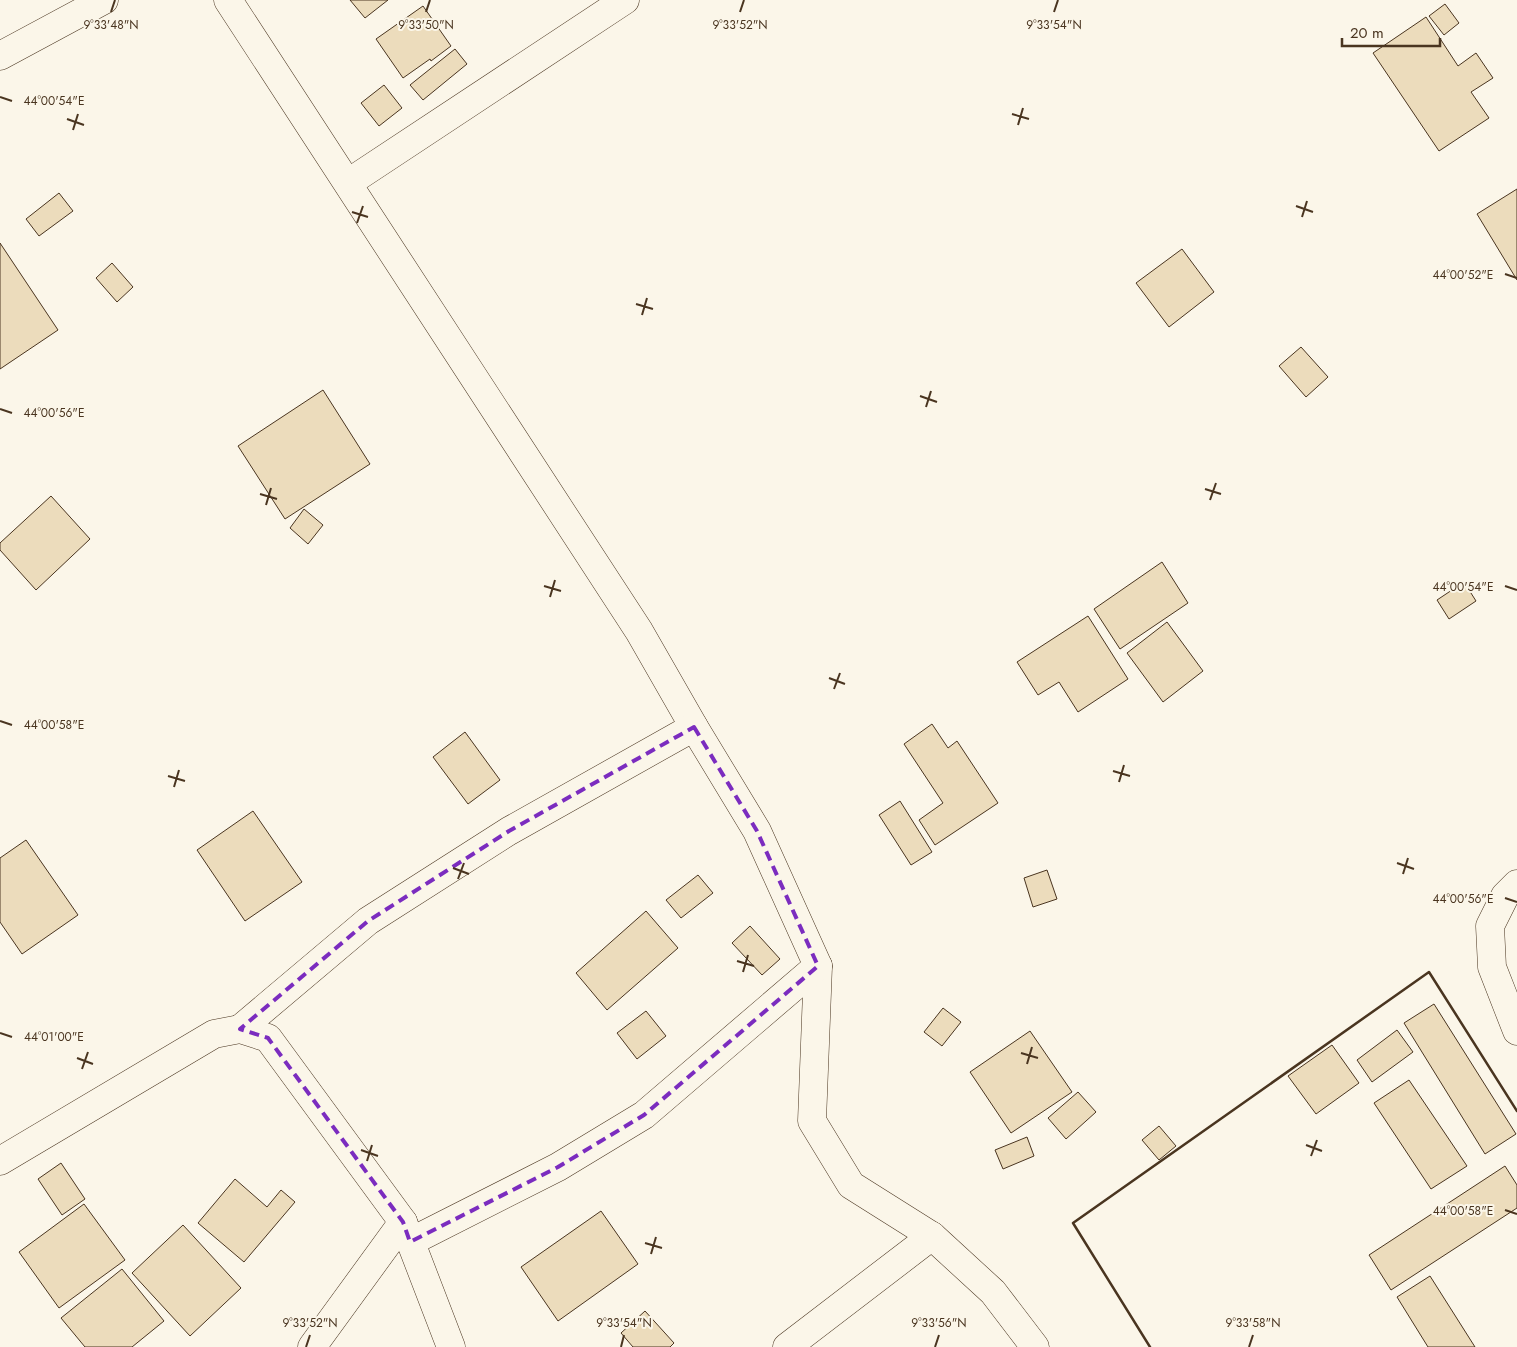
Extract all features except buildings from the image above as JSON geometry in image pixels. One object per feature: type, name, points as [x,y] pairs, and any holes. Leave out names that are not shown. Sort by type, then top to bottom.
[{"type":"street","points":[[0,56],[104,0]]},
{"type":"street","points":[[228,0],[639,631],[757,831],[818,966],[812,1122],[851,1185],[932,1236],[993,1292],[1035,1347]]},
{"type":"street","points":[[348,183],[625,0]]},
{"type":"street","points":[[240,1029],[368,921],[509,831],[694,727]]},
{"type":"street","points":[[1517,884],[1505,896],[1490,926],[1492,967],[1517,1031]]},
{"type":"street","points":[[312,1347],[407,1232],[558,1167],[644,1115],[818,966]]},
{"type":"street","points":[[0,1161],[214,1034],[240,1029],[268,1038],[407,1232],[451,1347]]},
{"type":"street","points":[[787,1347],[932,1236]]},
{"type":"highlighted area","points":[[694,727],[757,831],[818,966],[644,1115],[558,1167],[410,1242],[403,1222],[268,1038],[240,1029],[368,921],[509,831]]},
{"type":"wall","points":[[1150,1347],[1073,1223],[1429,972],[1517,1111]]}]
